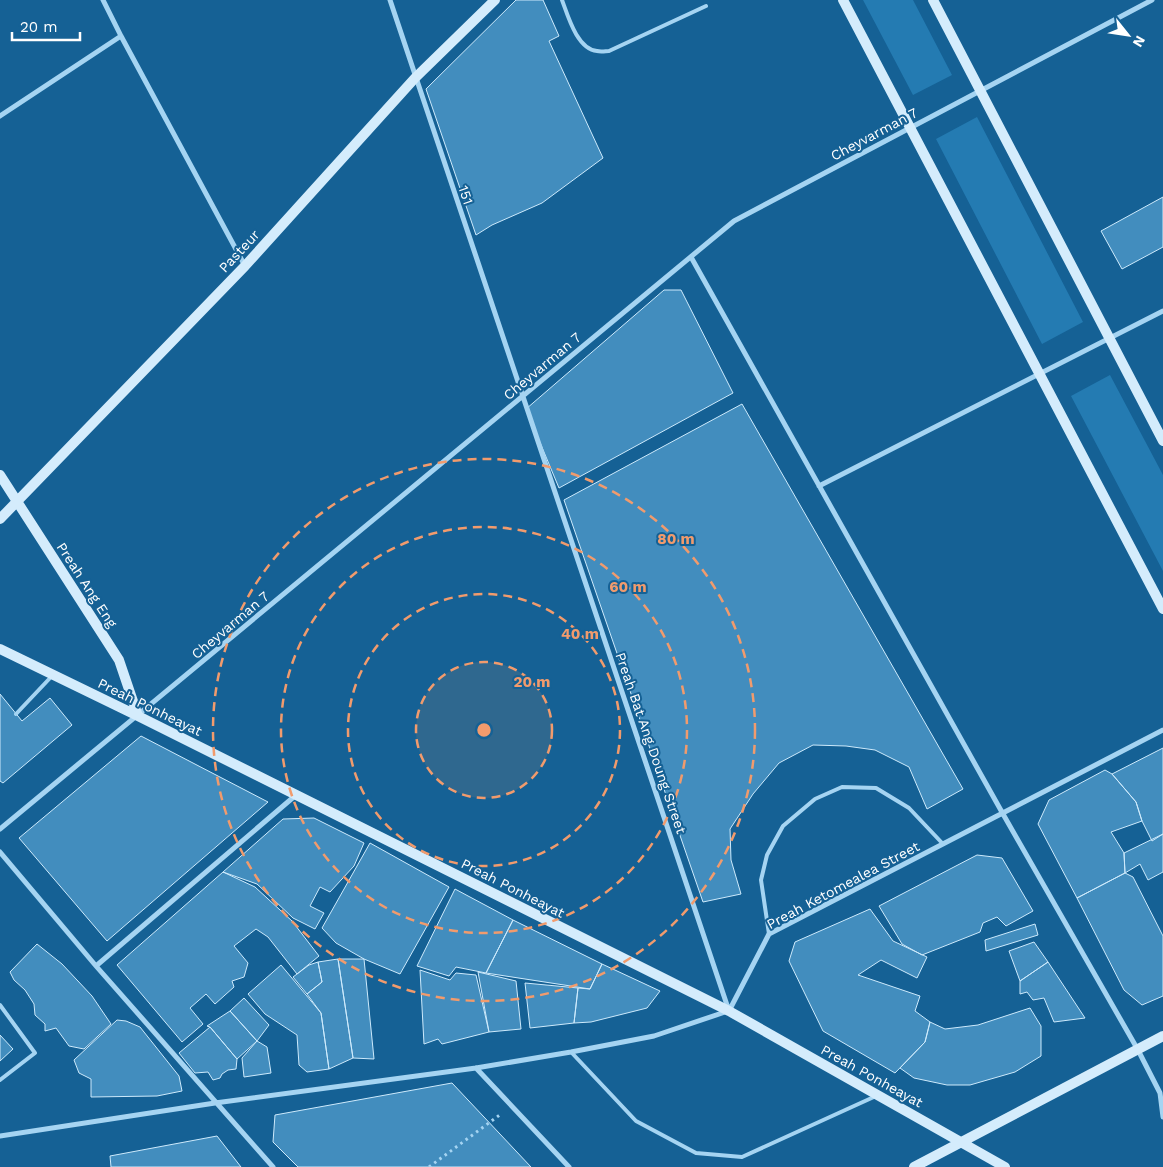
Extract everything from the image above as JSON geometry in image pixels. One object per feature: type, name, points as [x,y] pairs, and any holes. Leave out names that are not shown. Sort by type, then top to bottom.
[{"type":"street","points":[[103,0],[245,266]]},
{"type":"street","name":"151","points":[[390,0],[522,397]]},
{"type":"street","name":"Pasteur","points":[[0,519],[245,266],[415,78],[495,0]]},
{"type":"street","points":[[843,0],[1163,609]]},
{"type":"street","points":[[933,0],[1163,441]]},
{"type":"street","name":"Cheyvarman 7","points":[[0,829],[734,221],[1152,0]]},
{"type":"street","points":[[0,116],[121,36]]},
{"type":"street","points":[[691,257],[1003,814],[1138,1050],[1160,1093],[1163,1117]]},
{"type":"street","points":[[819,486],[1163,311]]},
{"type":"street","name":"Preah Bat Ang Doung Street","points":[[522,397],[729,1011]]},
{"type":"street","name":"Preah Ang Eng","points":[[0,475],[119,660],[138,716]]},
{"type":"street","name":"Preah Ponheayat","points":[[0,649],[729,1011],[1005,1167]]},
{"type":"street","name":"Preah Ketomealea Street","points":[[729,1011],[769,934],[1163,730]]},
{"type":"street","points":[[96,966],[296,795]]},
{"type":"street","points":[[0,852],[96,966],[273,1167]]},
{"type":"street","points":[[0,1136],[215,1102],[476,1068],[571,1052],[654,1036],[729,1011]]},
{"type":"street","points":[[914,1167],[1163,1036]]},
{"type":"street","points":[[476,1068],[569,1167]]},
{"type":"lane","points":[[562,0],[576,34],[584,45],[596,52],[609,51],[706,6]]},
{"type":"lane","points":[[16,714],[53,675]]},
{"type":"lane","points":[[769,934],[761,880],[767,855],[783,826],[815,799],[842,787],[876,788],[909,808],[942,844]]},
{"type":"lane","points":[[0,1005],[35,1053],[0,1080]]},
{"type":"lane","points":[[571,1052],[636,1121],[696,1153],[742,1157],[878,1095]]},
{"type":"path","points":[[429,1167],[512,1106]]},
{"type":"shaded area","points":[[863,0],[913,0],[952,75],[913,95]]},
{"type":"shaded area","points":[[977,117],[1083,322],[1042,344],[936,139]]},
{"type":"shaded area","points":[[1110,375],[1163,475],[1163,571],[1071,396]]},
{"type":"building","points":[[516,0],[543,0],[559,36],[549,41],[603,158],[542,203],[492,225],[476,235],[426,89]]},
{"type":"building","points":[[1163,197],[1163,247],[1122,269],[1101,231]]},
{"type":"building","points":[[664,290],[681,290],[733,393],[559,488],[526,409]]},
{"type":"building","points":[[742,404],[963,789],[927,809],[909,767],[875,750],[846,746],[813,745],[779,763],[753,794],[730,829],[731,860],[741,894],[703,902],[564,500]]},
{"type":"building","points":[[0,694],[22,721],[50,698],[72,725],[3,783],[0,781]]},
{"type":"building","points":[[141,736],[268,802],[107,941],[19,838]]},
{"type":"building","points":[[1163,748],[1163,834],[1152,841],[1142,821],[1136,802],[1112,774]]},
{"type":"building","points":[[1105,770],[1112,774],[1136,802],[1142,821],[1111,832],[1124,853],[1125,873],[1077,898],[1038,824],[1049,800]]},
{"type":"building","points":[[314,818],[364,843],[354,866],[330,892],[320,887],[310,906],[324,913],[315,929],[293,918],[257,884],[223,872],[283,819]]},
{"type":"building","points":[[1163,834],[1163,872],[1148,880],[1140,864],[1125,873],[1124,853]]},
{"type":"building","points":[[370,843],[449,887],[400,974],[364,959],[336,943],[322,928]]},
{"type":"building","points":[[977,855],[1002,858],[1033,911],[1006,926],[997,917],[983,923],[980,932],[922,955],[902,944],[879,906]]},
{"type":"building","points":[[223,872],[255,887],[292,921],[319,956],[297,974],[268,937],[256,929],[234,946],[248,963],[244,977],[232,981],[234,987],[215,1004],[206,994],[190,1008],[203,1024],[182,1042],[117,965]]},
{"type":"building","points":[[1125,873],[1133,877],[1163,936],[1163,996],[1142,1005],[1124,990],[1077,898]]},
{"type":"building","points":[[455,889],[513,920],[486,973],[456,967],[449,976],[417,966]]},
{"type":"building","points":[[870,909],[893,941],[927,957],[917,978],[881,960],[858,975],[920,996],[915,1011],[930,1022],[925,1042],[895,1073],[823,1031],[789,961],[795,942]]},
{"type":"building","points":[[513,920],[602,964],[590,989],[486,973]]},
{"type":"building","points":[[1035,924],[1038,935],[986,951],[985,940]]},
{"type":"building","points":[[1034,942],[1048,962],[1020,981],[1009,951]]},
{"type":"building","points":[[37,944],[62,964],[92,996],[111,1024],[84,1049],[69,1046],[56,1028],[45,1031],[45,1024],[35,1015],[34,1004],[25,990],[14,980],[10,972]]},
{"type":"building","points":[[338,959],[364,959],[374,1059],[353,1058]]},
{"type":"building","points":[[338,959],[353,1058],[329,1069],[321,1013],[307,994],[322,982],[318,962]]},
{"type":"building","points":[[318,962],[322,982],[307,994],[293,977],[309,965]]},
{"type":"building","points":[[1048,962],[1085,1018],[1054,1022],[1044,998],[1033,1000],[1027,992],[1020,994],[1020,981]]},
{"type":"building","points":[[602,964],[660,991],[647,1008],[591,1022],[574,1023],[578,988],[590,989]]},
{"type":"building","points":[[281,965],[321,1013],[329,1069],[307,1072],[299,1065],[297,1035],[265,1014],[248,994]]},
{"type":"building","points":[[420,970],[450,980],[456,973],[476,975],[489,1032],[442,1044],[438,1039],[424,1044]]},
{"type":"building","points":[[478,972],[516,981],[521,1029],[489,1032]]},
{"type":"building","points":[[525,983],[578,988],[574,1023],[530,1028]]},
{"type":"building","points":[[244,998],[269,1025],[257,1041],[230,1011]]},
{"type":"building","points":[[1030,1008],[1041,1026],[1041,1056],[1015,1072],[970,1085],[947,1085],[914,1078],[900,1068],[925,1042],[930,1022],[945,1029],[978,1025]]},
{"type":"building","points":[[230,1011],[257,1041],[237,1059],[210,1027],[207,1026]]},
{"type":"building","points":[[117,1020],[126,1021],[140,1027],[179,1076],[182,1091],[157,1096],[91,1097],[91,1079],[79,1073],[74,1060]]},
{"type":"building","points":[[210,1027],[237,1059],[236,1069],[228,1070],[220,1078],[213,1080],[208,1072],[195,1073],[179,1053]]},
{"type":"building","points":[[0,1035],[13,1049],[0,1061]]},
{"type":"building","points":[[257,1041],[267,1047],[271,1073],[244,1077],[242,1058]]},
{"type":"building","points":[[452,1083],[531,1167],[298,1167],[273,1142],[275,1115]]},
{"type":"building","points":[[217,1136],[241,1167],[111,1167],[110,1156]]}]
